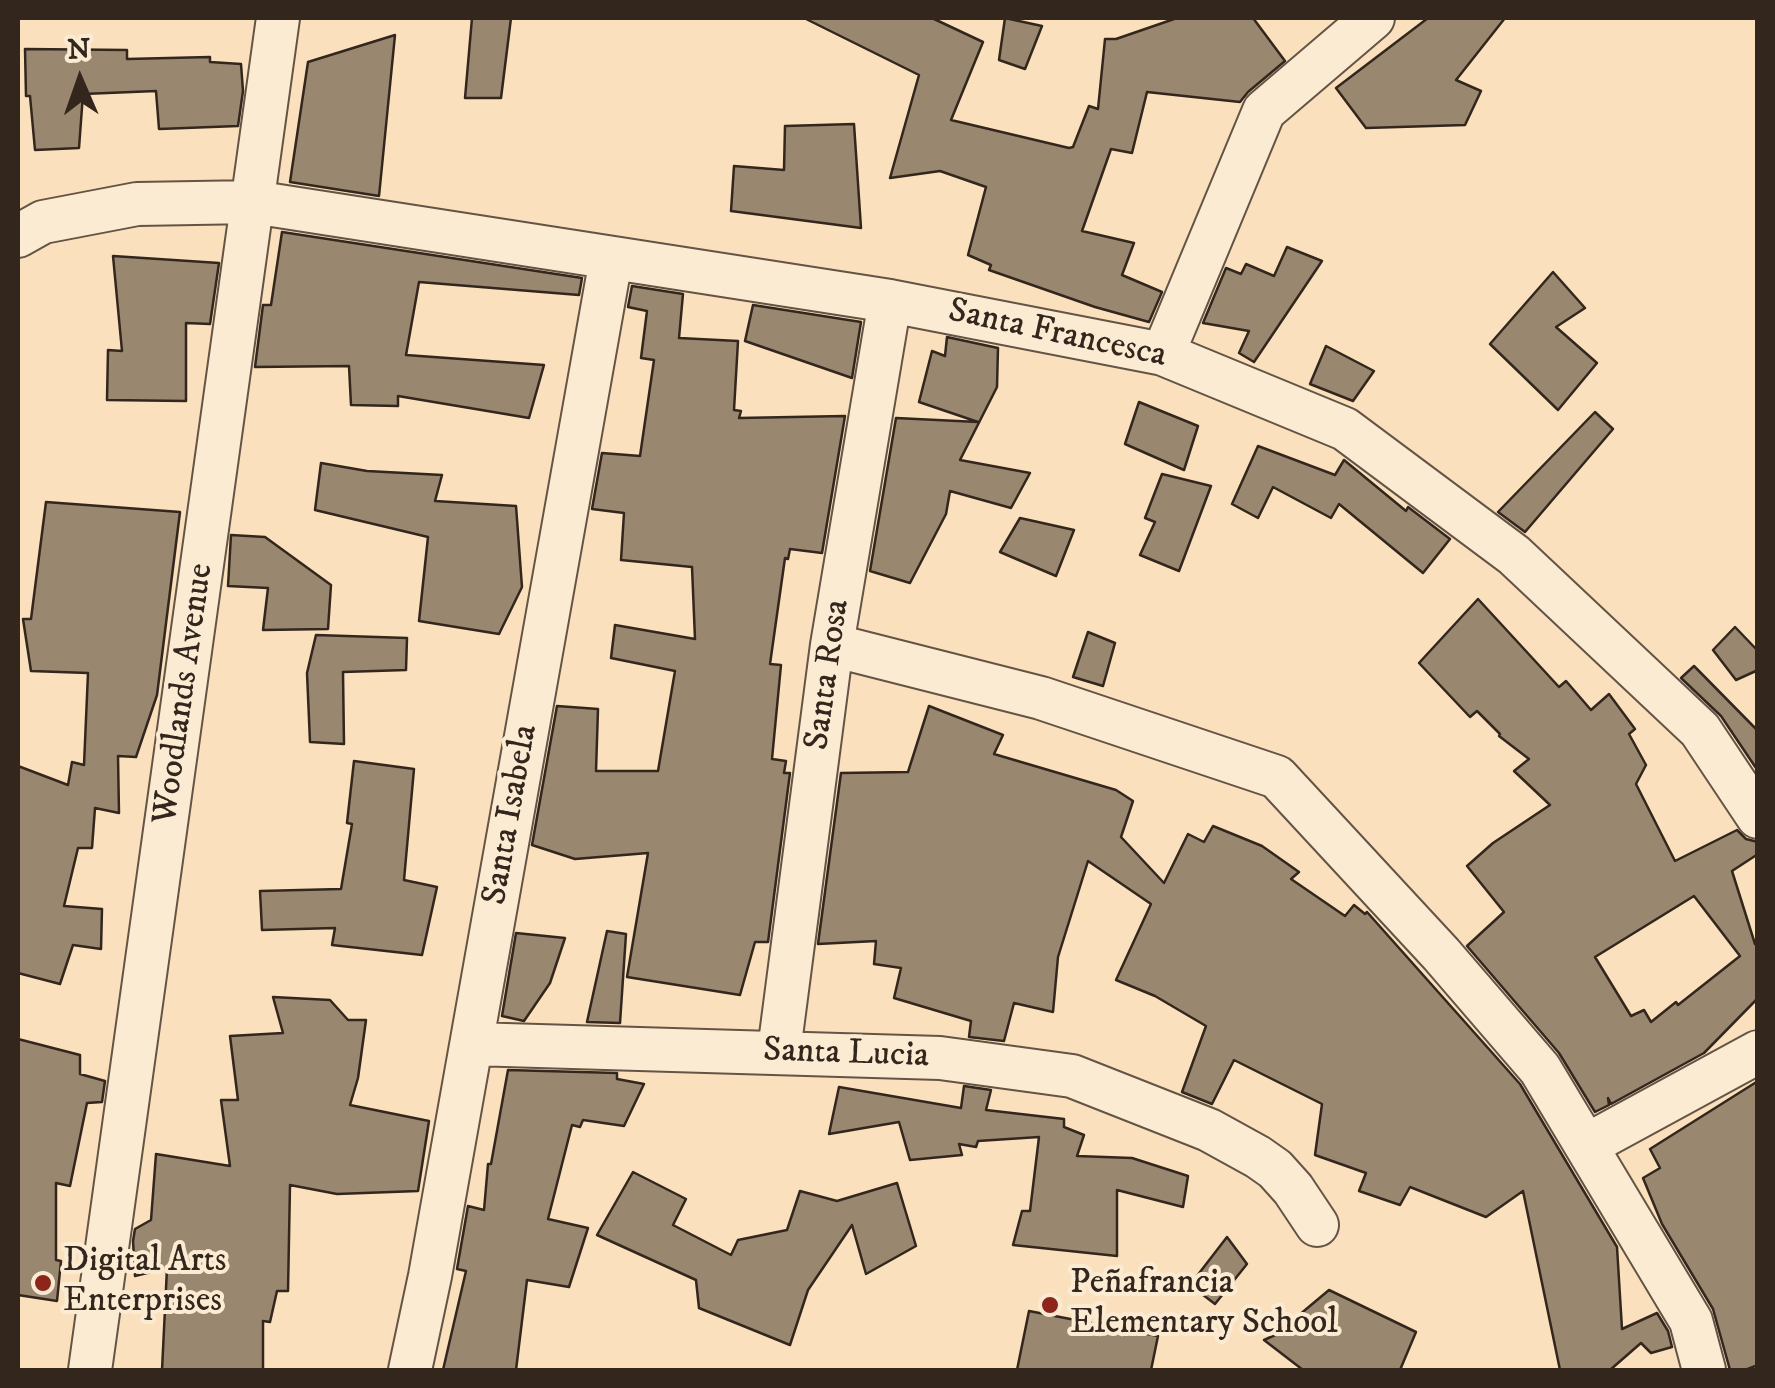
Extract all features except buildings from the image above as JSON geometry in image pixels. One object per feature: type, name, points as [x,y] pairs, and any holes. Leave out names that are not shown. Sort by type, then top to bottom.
[{"type":"street","name":"Woodlands Avenue","points":[[90,1370],[278,18]]},
{"type":"street","points":[[1163,354],[1264,112],[1373,18]]},
{"type":"street","name":"Santa Francesca","points":[[18,236],[43,222],[137,204],[253,202],[890,301],[1163,354],[1346,429],[1514,555],[1700,730],[1758,816]]},
{"type":"street","name":"Santa Isabela","points":[[410,1370],[611,259]]},
{"type":"street","name":"Santa Rosa","points":[[779,1051],[832,646],[890,301]]},
{"type":"street","points":[[832,646],[1040,698],[1277,777],[1441,954],[1540,1070],[1691,1321],[1704,1370]]},
{"type":"street","name":"Santa Lucia","points":[[472,1044],[940,1058],[1072,1076],[1209,1130],[1275,1169],[1317,1225]]},
{"type":"street","points":[[1587,1144],[1758,1052]]},
{"type":"place","name":"Digital Arts Enterprises","points":[[43,1283]]},
{"type":"place","name":"Peñafrancia Elementary School","points":[[1050,1305]]}]
